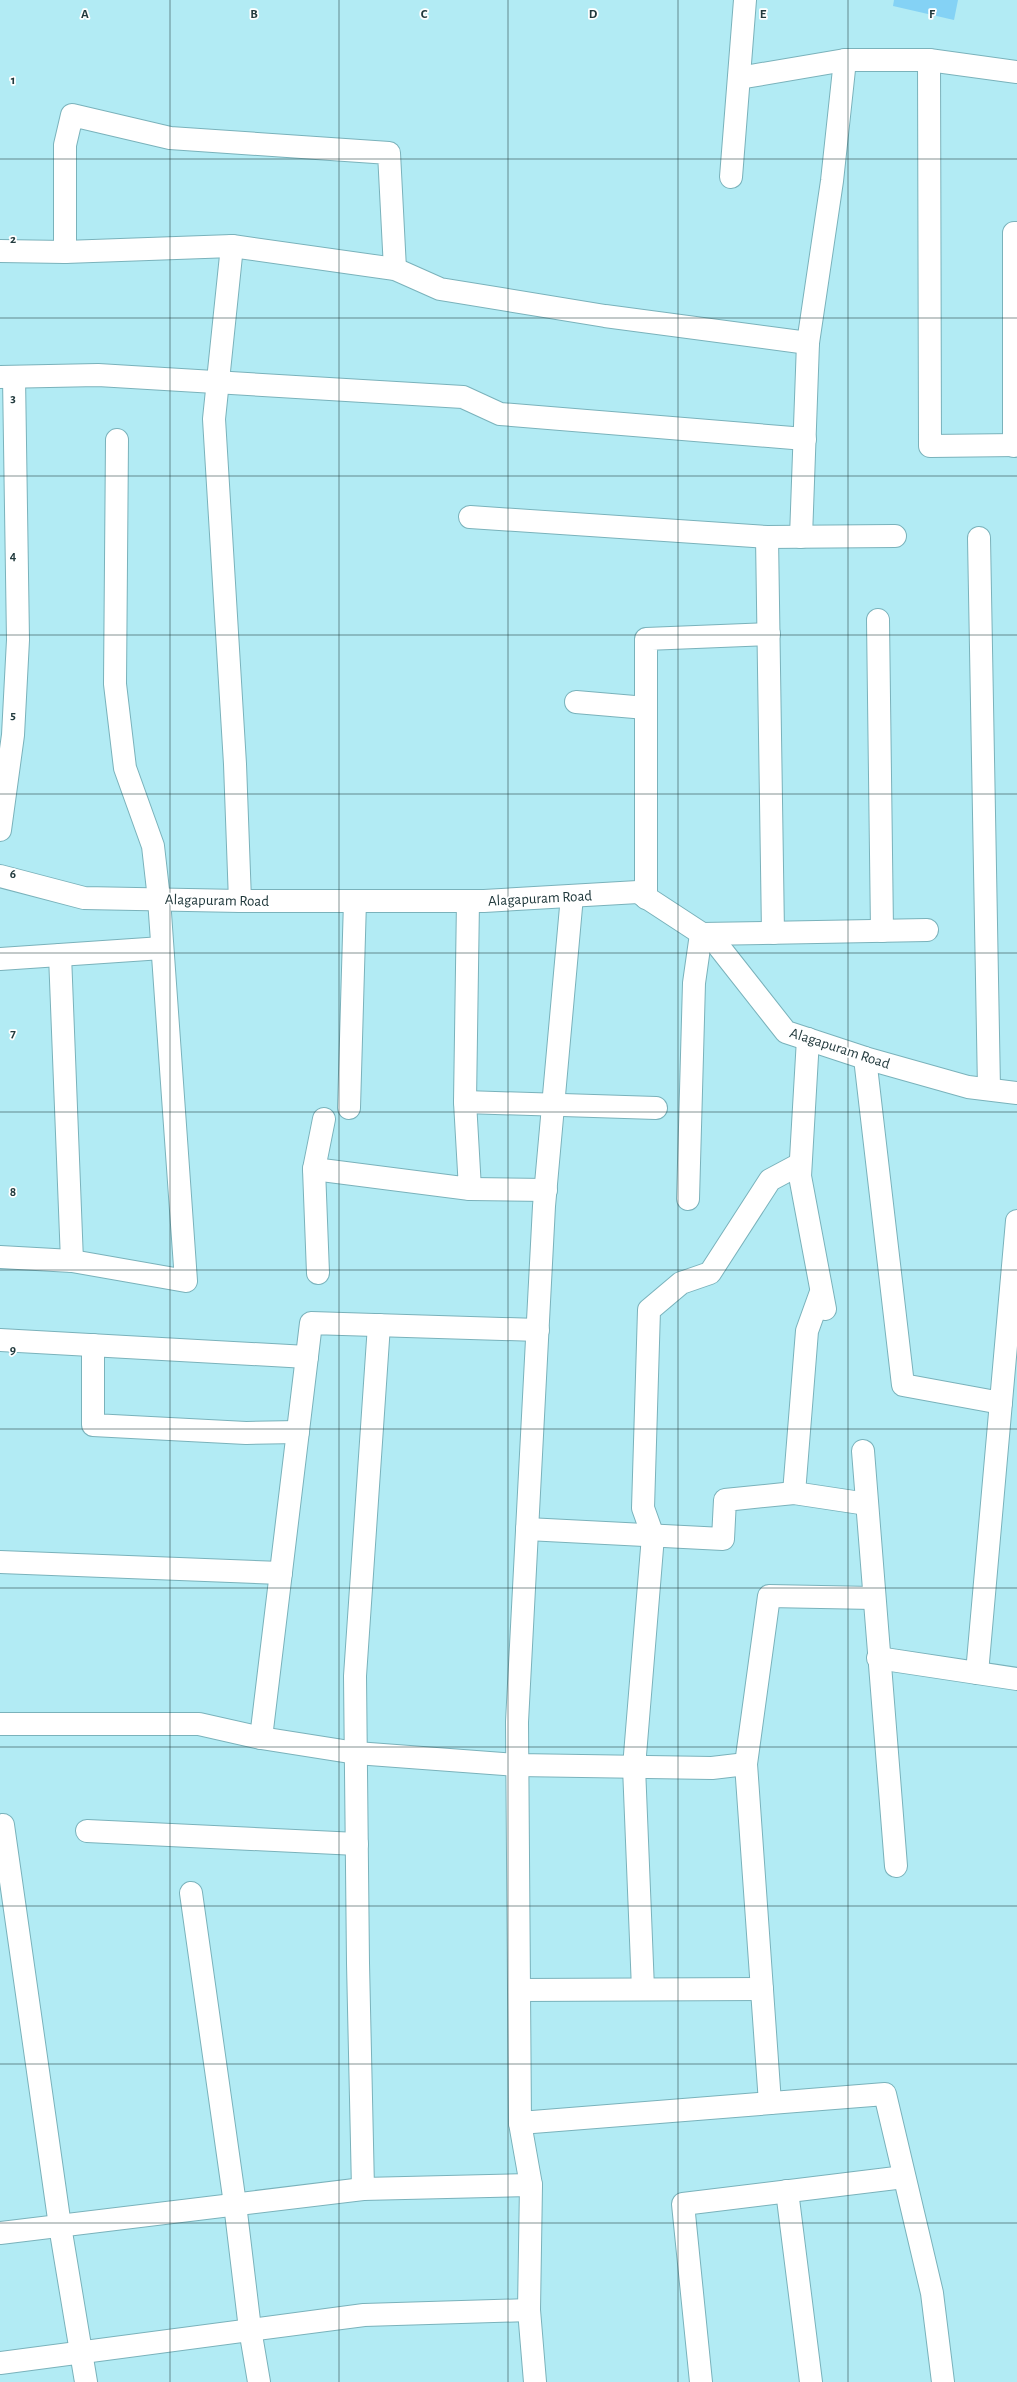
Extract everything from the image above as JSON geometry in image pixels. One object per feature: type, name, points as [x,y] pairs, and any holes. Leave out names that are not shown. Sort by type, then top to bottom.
[{"type":"street","points":[[731,177],[745,0]]},
{"type":"street","points":[[739,78],[845,60],[929,60],[1017,72]]},
{"type":"street","points":[[801,537],[808,343],[832,181],[845,60]]},
{"type":"street","points":[[929,60],[930,446],[1015,446],[1014,233],[1017,233]]},
{"type":"street","points":[[65,252],[65,145],[72,115],[170,138],[389,154],[395,269]]},
{"type":"street","points":[[0,251],[65,252],[232,246],[395,269],[440,289],[605,316],[808,343]]},
{"type":"street","points":[[232,246],[214,419],[235,764],[240,901]]},
{"type":"street","points":[[0,830],[13,735],[9,612],[7,377],[98,375],[218,381],[463,397],[500,414],[805,439]]},
{"type":"street","points":[[0,1257],[72,1261],[186,1281],[159,899],[153,846],[125,768],[115,684],[117,440]]},
{"type":"street","points":[[470,517],[767,537],[895,536]]},
{"type":"street","points":[[767,537],[773,932]]},
{"type":"street","points":[[979,538],[989,1089]]},
{"type":"street","points":[[878,620],[882,931]]},
{"type":"street","points":[[646,898],[646,639],[768,634]]},
{"type":"street","points":[[576,702],[646,708]]},
{"type":"street","name":"Alagapuram Road","points":[[0,876],[84,898],[240,901],[468,901],[638,892],[716,943],[786,1032],[865,1058],[968,1087],[1017,1093]]},
{"type":"street","points":[[535,2382],[529,2310],[531,2185],[520,2123],[517,1722],[546,1190],[572,896]]},
{"type":"street","points":[[348,1108],[355,901]]},
{"type":"street","points":[[468,901],[465,1102],[470,1189]]},
{"type":"street","points":[[688,1199],[694,983],[701,934],[927,930]]},
{"type":"street","points":[[0,959],[162,948]]},
{"type":"street","points":[[60,955],[72,1261]]},
{"type":"street","points":[[794,1493],[807,1331],[823,1301],[800,1176],[808,1039]]},
{"type":"street","points":[[865,1058],[903,1385],[1001,1403]]},
{"type":"street","points":[[465,1102],[656,1108]]},
{"type":"street","points":[[318,1273],[314,1169],[324,1119]]},
{"type":"street","points":[[643,1989],[634,1767],[653,1536],[643,1508],[650,1310],[682,1283],[710,1273],[770,1180],[800,1164]]},
{"type":"street","points":[[314,1169],[470,1189],[546,1190]]},
{"type":"street","points":[[977,1673],[1017,1221]]},
{"type":"street","points":[[261,1738],[311,1323],[538,1330]]},
{"type":"street","points":[[363,2189],[356,1844],[355,1676],[379,1325]]},
{"type":"street","points":[[0,1340],[307,1357]]},
{"type":"street","points":[[93,1345],[93,1425],[246,1434],[298,1432]]},
{"type":"street","points":[[863,1450],[873,1598],[896,1866]]},
{"type":"street","points":[[527,1530],[723,1539],[725,1500],[794,1493],[867,1504]]},
{"type":"street","points":[[0,1562],[281,1574]]},
{"type":"street","points":[[770,2103],[746,1764],[769,1596],[873,1598]]},
{"type":"street","points":[[878,1658],[1017,1679]]},
{"type":"street","points":[[0,1724],[198,1724],[261,1738],[356,1753],[517,1765],[712,1768],[746,1764]]},
{"type":"street","points":[[3,1825],[60,2226],[86,2382]]},
{"type":"street","points":[[87,1831],[356,1844]]},
{"type":"street","points":[[191,1893],[235,2204],[250,2329],[259,2382]]},
{"type":"street","points":[[519,1990],[762,1989]]},
{"type":"street","points":[[520,2123],[884,2094],[932,2293],[943,2382]]},
{"type":"street","points":[[701,2382],[683,2204],[904,2177]]},
{"type":"street","points":[[0,2233],[363,2189],[531,2185]]},
{"type":"street","points":[[787,2191],[811,2382]]},
{"type":"street","points":[[0,2363],[364,2315],[529,2310]]},
{"type":"building","points":[[894,0],[958,0],[954,20],[893,6]]}]
